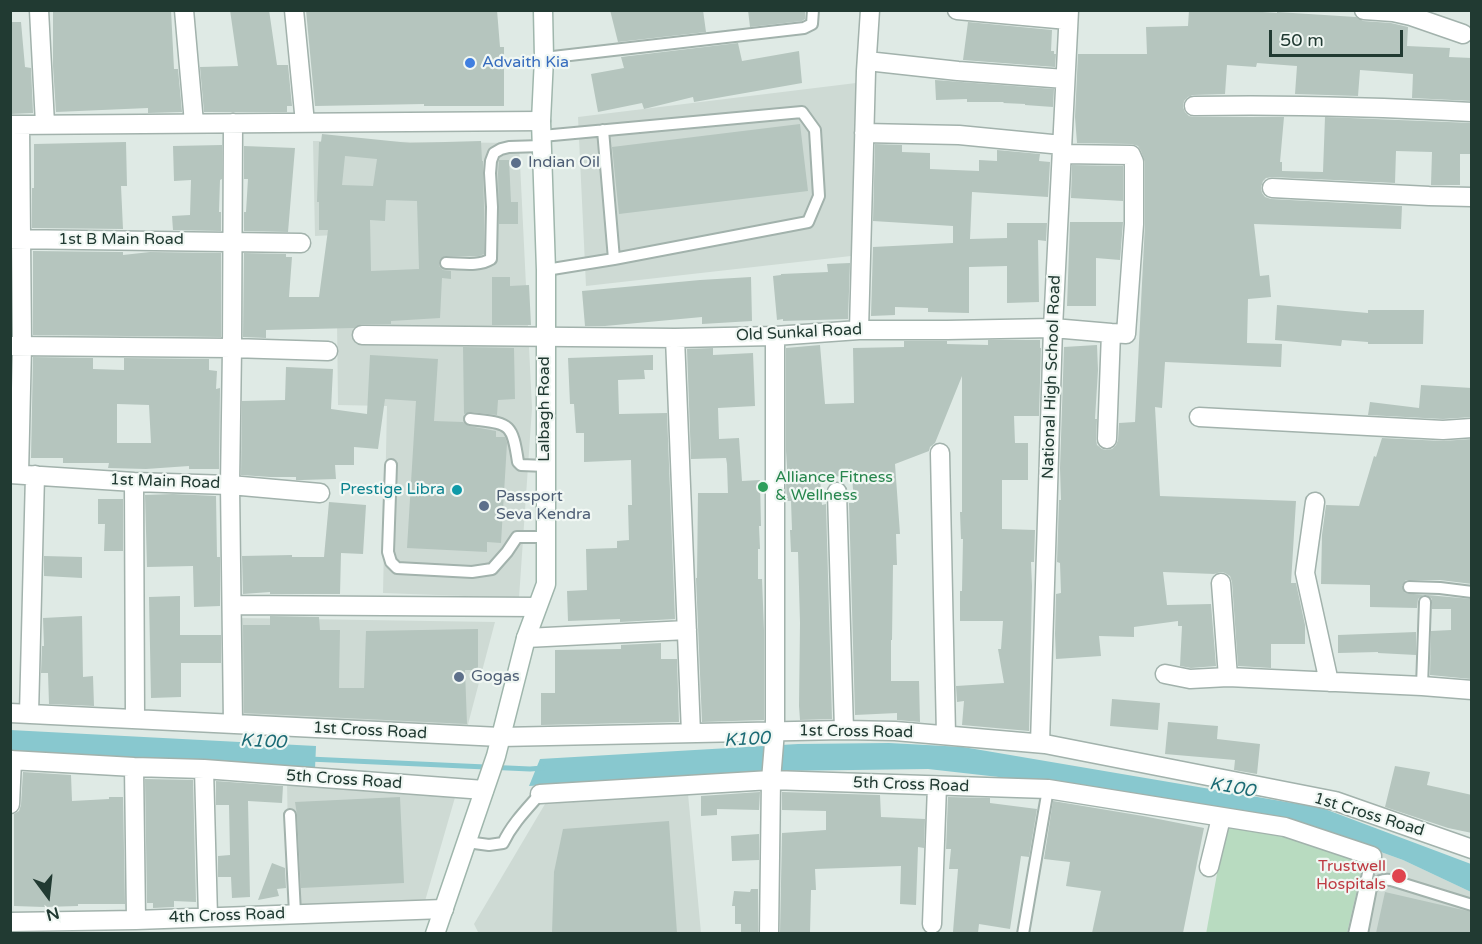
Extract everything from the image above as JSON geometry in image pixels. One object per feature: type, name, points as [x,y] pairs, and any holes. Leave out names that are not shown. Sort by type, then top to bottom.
[{"type":"street","points":[[39,10],[45,124]]},
{"type":"street","points":[[184,10],[194,123]]},
{"type":"street","points":[[294,10],[305,123]]},
{"type":"street","name":"Lalbagh Road","points":[[435,933],[495,756],[526,638],[546,584],[543,10]]},
{"type":"street","points":[[859,330],[870,10]]},
{"type":"street","points":[[957,10],[1069,15]]},
{"type":"street","points":[[1364,10],[1405,13],[1463,34]]},
{"type":"street","name":"National High School Road","points":[[1040,743],[1053,328],[1069,15]]},
{"type":"street","points":[[867,61],[1065,80]]},
{"type":"street","points":[[1194,106],[1388,107],[1472,112]]},
{"type":"street","points":[[233,123],[230,485],[233,724]]},
{"type":"street","points":[[29,714],[16,346],[15,125],[305,123],[542,134]]},
{"type":"street","points":[[864,133],[959,135],[1062,149],[1131,155],[1134,162],[1134,224],[1126,334],[1111,333],[1107,439]]},
{"type":"street","points":[[1272,188],[1472,197]]},
{"type":"street","name":"1st B Main Road","points":[[16,239],[301,243]]},
{"type":"street","name":"Old Sunkal Road","points":[[363,335],[675,338],[775,336],[859,330],[1053,328],[1111,333]]},
{"type":"street","points":[[769,933],[771,776],[774,740],[775,336]]},
{"type":"street","points":[[675,338],[691,733]]},
{"type":"street","points":[[16,346],[328,351]]},
{"type":"street","points":[[1199,417],[1443,430],[1472,428]]},
{"type":"street","points":[[940,453],[946,735]]},
{"type":"street","name":"1st Main Road","points":[[21,474],[134,482],[230,485],[320,493]]},
{"type":"street","points":[[134,482],[135,719]]},
{"type":"street","points":[[837,492],[844,730]]},
{"type":"street","points":[[1315,502],[1305,573],[1329,682]]},
{"type":"street","points":[[1221,583],[1228,677]]},
{"type":"street","points":[[232,605],[537,607]]},
{"type":"street","points":[[526,638],[687,630]]},
{"type":"street","points":[[1165,674],[1190,678],[1228,677],[1472,690]]},
{"type":"street","name":"1st Cross Road","points":[[10,713],[500,737],[691,733],[774,740],[844,730],[895,731],[1040,743],[1335,801],[1472,849]]},
{"type":"street","points":[[10,804],[11,760],[134,767],[142,924]]},
{"type":"street","name":"5th Cross Road","points":[[134,767],[204,769],[484,790]]},
{"type":"street","points":[[204,769],[208,917]]},
{"type":"street","name":"5th Cross Road","points":[[540,794],[771,776],[937,786],[1048,789],[1285,827],[1372,856]]},
{"type":"street","points":[[932,924],[937,786]]},
{"type":"street","points":[[1209,867],[1221,818]]},
{"type":"street","name":"4th Cross Road","points":[[10,922],[47,928],[142,924],[208,917],[444,909]]},
{"type":"lane","points":[[544,58],[804,28],[812,24],[813,10]]},
{"type":"lane","points":[[446,263],[479,264],[491,259],[490,173],[494,153],[542,134],[802,112],[814,130],[819,196],[808,222],[546,270]]},
{"type":"lane","points":[[603,130],[614,259]]},
{"type":"lane","points":[[470,419],[500,423],[513,435],[518,462],[521,465],[546,466]]},
{"type":"lane","points":[[391,465],[388,552],[391,562],[397,568],[472,572],[492,569],[517,537],[545,537]]},
{"type":"lane","points":[[1409,587],[1472,592]]},
{"type":"lane","points":[[1422,686],[1425,602]]},
{"type":"lane","points":[[1023,933],[1048,789]]},
{"type":"lane","name":"5th Cross Road","points":[[467,842],[503,843],[519,818],[540,794]]},
{"type":"lane","points":[[291,815],[295,913]]},
{"type":"lane","points":[[1354,933],[1372,856]]},
{"type":"lane","points":[[1362,933],[1371,888],[1383,879],[1472,905]]},
{"type":"shaded area","points":[[856,83],[851,256],[586,286],[578,117]]},
{"type":"shaded area","points":[[313,141],[519,143],[532,408],[519,598],[383,593],[387,406],[338,405],[336,235],[315,236]]},
{"type":"shaded area","points":[[238,618],[495,622],[467,728],[235,718]]},
{"type":"shaded area","points":[[287,779],[456,794],[425,901],[289,905]]},
{"type":"shaded area","points":[[688,794],[701,933],[479,934],[474,924],[545,804]]},
{"type":"shaded area","name":"Trustwell Hospitals","points":[[1367,847],[1403,860],[1471,892],[1471,933],[1347,934]]},
{"type":"green space","points":[[1226,825],[1285,833],[1364,860],[1347,933],[1206,934]]},
{"type":"water","name":"K100","points":[[10,730],[316,746],[315,769],[11,755]]},
{"type":"water","name":"K100","points":[[889,743],[963,747],[1322,808],[1471,864],[1471,892],[1403,860],[1367,847],[1043,782],[928,769],[778,771],[529,786],[540,759],[798,744]]},
{"type":"building","points":[[53,10],[171,10],[174,69],[178,69],[182,112],[148,113],[148,108],[56,112]]},
{"type":"building","points":[[230,10],[269,10],[277,65],[288,65],[292,106],[287,106],[287,112],[204,112],[200,67],[238,66]]},
{"type":"building","points":[[306,10],[497,10],[500,47],[504,47],[504,106],[424,106],[424,104],[315,106]]},
{"type":"building","points":[[610,10],[703,10],[706,32],[618,42]]},
{"type":"building","points":[[748,10],[805,10],[805,19],[750,27]]},
{"type":"building","points":[[1189,10],[1234,10],[1356,17],[1363,21],[1408,27],[1407,46],[1450,48],[1449,57],[1472,58],[1472,101],[1412,98],[1413,74],[1360,70],[1358,96],[1295,94],[1297,66],[1257,63],[1256,67],[1227,65],[1225,94],[1193,95],[1184,101],[1185,112],[1194,117],[1284,117],[1280,162],[1282,162],[1282,171],[1323,172],[1325,117],[1472,123],[1472,154],[1460,154],[1460,185],[1431,185],[1432,152],[1396,151],[1395,183],[1266,178],[1261,187],[1262,193],[1271,199],[1402,206],[1401,229],[1254,224],[1260,276],[1269,275],[1271,297],[1248,299],[1247,343],[1282,344],[1281,367],[1165,362],[1162,408],[1155,407],[1160,496],[1296,501],[1291,583],[1296,583],[1305,625],[1305,644],[1271,644],[1271,668],[1238,666],[1232,582],[1230,576],[1221,572],[1214,574],[1163,572],[1167,605],[1211,604],[1216,666],[1191,668],[1180,666],[1182,626],[1178,626],[1178,621],[1134,627],[1134,637],[1099,636],[1101,656],[1056,659],[1056,594],[1061,593],[1060,563],[1057,562],[1059,500],[1061,500],[1064,347],[1097,345],[1096,439],[1097,445],[1102,449],[1112,449],[1118,440],[1119,423],[1135,422],[1145,224],[1145,162],[1138,146],[1077,143],[1075,117],[1078,54],[1147,54],[1146,27],[1188,26]]},
{"type":"building","points":[[10,22],[21,22],[25,67],[31,68],[33,113],[10,114]]},
{"type":"building","points":[[968,22],[1052,30],[1051,51],[1056,54],[1055,67],[963,60]]},
{"type":"building","points":[[738,43],[742,61],[799,51],[802,83],[694,102],[693,97],[644,109],[642,103],[598,112],[591,74],[624,68],[621,57]]},
{"type":"building","points":[[935,80],[1054,89],[1053,107],[1004,102],[967,102],[967,99],[936,100]]},
{"type":"building","points":[[800,124],[808,191],[619,214],[612,147]]},
{"type":"building","points":[[322,134],[410,143],[481,141],[484,254],[446,256],[440,259],[439,266],[443,270],[451,271],[451,279],[442,278],[440,318],[391,321],[391,324],[362,324],[354,328],[266,330],[266,338],[243,337],[244,253],[286,254],[286,257],[292,257],[289,297],[319,297],[328,230],[319,230],[319,202],[317,202],[319,142],[321,142]],"holes":[[[345,156],[377,159],[373,186],[342,185]],[[386,200],[417,201],[419,269],[371,271],[370,220],[385,221]]]},
{"type":"building","points":[[126,142],[127,186],[121,186],[123,229],[32,228],[34,144]]},
{"type":"building","points":[[875,144],[902,145],[902,152],[930,153],[930,169],[979,171],[979,160],[997,161],[997,150],[1040,154],[1039,161],[1050,162],[1048,197],[972,192],[970,239],[1007,238],[1007,223],[1047,223],[1046,241],[1038,240],[1039,302],[1007,303],[1007,266],[969,267],[969,313],[928,312],[928,308],[895,307],[895,315],[871,316],[873,247],[953,243],[953,226],[873,221]]},
{"type":"building","points":[[222,145],[219,212],[221,212],[221,231],[173,230],[172,216],[190,215],[191,180],[174,181],[173,146]]},
{"type":"building","points":[[244,146],[295,148],[288,232],[244,231],[248,179],[244,179]]},
{"type":"building","points":[[499,160],[509,160],[511,202],[518,202],[518,224],[499,224]]},
{"type":"building","points":[[1072,165],[1123,166],[1123,201],[1071,198]]},
{"type":"building","points":[[1070,222],[1123,222],[1120,260],[1096,258],[1096,306],[1067,306]]},
{"type":"building","points":[[33,251],[123,252],[123,255],[150,252],[221,253],[221,337],[33,335]]},
{"type":"building","points":[[850,263],[848,319],[777,320],[773,276],[828,272],[827,264]]},
{"type":"building","points":[[492,277],[510,277],[510,286],[529,285],[531,325],[492,325]]},
{"type":"building","points":[[751,277],[752,321],[702,324],[702,317],[585,326],[582,291]]},
{"type":"building","points":[[1277,305],[1368,313],[1368,310],[1424,310],[1423,344],[1368,344],[1368,342],[1342,340],[1341,346],[1275,340]]},
{"type":"building","points":[[988,340],[1040,340],[1041,348],[1039,416],[1014,416],[1015,443],[1028,443],[1028,480],[1002,480],[1002,529],[1035,530],[1034,562],[1031,562],[1029,731],[962,725],[964,701],[957,702],[956,686],[1004,683],[998,649],[1001,649],[1003,621],[960,621],[963,539],[961,539],[960,512],[962,512],[962,376],[935,443],[929,451],[895,464],[900,534],[896,534],[897,565],[893,565],[891,681],[919,681],[920,722],[897,720],[897,713],[855,715],[849,503],[854,503],[852,476],[820,477],[822,505],[826,504],[832,719],[800,720],[798,552],[791,552],[791,501],[787,501],[786,484],[788,483],[786,348],[820,345],[825,404],[854,403],[853,348],[904,347],[904,341],[947,341],[947,344],[988,345]]},
{"type":"building","points":[[463,347],[514,348],[515,399],[498,400],[497,415],[471,412],[464,414]]},
{"type":"building","points":[[713,348],[713,355],[753,353],[755,406],[718,408],[719,439],[739,438],[742,481],[760,480],[761,526],[759,526],[758,579],[762,579],[764,720],[702,722],[696,578],[698,493],[728,493],[727,464],[726,458],[691,459],[687,349]]},
{"type":"building","points":[[370,355],[438,359],[434,421],[463,422],[469,426],[496,431],[496,437],[505,437],[507,443],[501,543],[487,542],[487,552],[407,548],[416,401],[385,399],[378,449],[354,447],[354,465],[335,465],[336,479],[296,480],[296,477],[241,475],[242,401],[285,400],[286,367],[333,369],[331,409],[367,414]]},
{"type":"building","points":[[653,355],[653,370],[644,370],[645,379],[618,380],[619,414],[667,413],[675,619],[620,622],[620,619],[568,621],[567,591],[587,590],[586,549],[617,548],[617,541],[629,540],[628,505],[632,505],[631,460],[584,462],[584,433],[576,433],[574,404],[570,404],[568,358]]},
{"type":"building","points":[[33,357],[93,358],[93,369],[124,370],[124,358],[209,359],[209,370],[217,371],[216,389],[220,388],[219,469],[189,469],[189,466],[146,469],[108,468],[109,463],[63,463],[63,458],[31,458]],"holes":[[[117,404],[149,405],[151,443],[117,443]]]},
{"type":"building","points":[[1421,385],[1472,388],[1472,417],[1443,419],[1368,415],[1370,402],[1419,408]]},
{"type":"building","points":[[1382,438],[1442,441],[1472,439],[1472,584],[1440,580],[1406,580],[1402,586],[1405,593],[1423,595],[1418,599],[1417,608],[1370,607],[1370,585],[1321,584],[1322,535],[1326,505],[1359,506],[1374,456],[1376,457]]},
{"type":"building","points":[[145,495],[216,496],[220,606],[194,607],[193,566],[147,567]]},
{"type":"building","points":[[98,499],[123,499],[123,551],[104,551],[105,524],[98,524]]},
{"type":"building","points":[[329,502],[366,505],[363,554],[341,553],[340,594],[270,594],[270,592],[243,594],[242,556],[324,557]]},
{"type":"building","points":[[44,556],[82,557],[82,578],[44,576]]},
{"type":"building","points":[[1427,595],[1472,599],[1471,679],[1430,675],[1431,631],[1451,630],[1451,609],[1432,609],[1432,599]]},
{"type":"building","points":[[180,596],[180,635],[221,635],[221,663],[181,663],[181,697],[151,698],[149,597]]},
{"type":"building","points":[[82,616],[83,677],[93,676],[94,706],[49,704],[48,673],[41,673],[42,646],[44,646],[43,618]]},
{"type":"building","points":[[270,616],[319,617],[320,630],[340,630],[339,688],[364,688],[366,631],[478,629],[478,670],[465,670],[467,724],[244,713],[243,625],[270,625]]},
{"type":"building","points":[[1416,632],[1416,655],[1378,652],[1338,653],[1338,635]]},
{"type":"building","points":[[661,643],[661,659],[677,659],[679,722],[541,725],[541,693],[555,693],[555,650],[621,649],[621,645]]},
{"type":"building","points":[[1112,699],[1160,703],[1158,730],[1110,726]]},
{"type":"building","points":[[1168,722],[1218,726],[1217,739],[1260,744],[1257,774],[1234,770],[1235,760],[1165,754]]},
{"type":"building","points":[[1395,766],[1430,772],[1427,785],[1472,795],[1472,833],[1448,828],[1385,807]]},
{"type":"building","points":[[23,772],[71,775],[72,801],[123,797],[125,904],[14,906],[14,814],[19,811],[21,805]]},
{"type":"building","points":[[145,779],[193,780],[196,902],[174,901],[174,907],[153,908],[153,903],[147,903]]},
{"type":"building","points":[[216,781],[283,786],[282,803],[248,801],[250,897],[232,898],[231,877],[218,877],[218,856],[230,855],[229,805],[216,805]]},
{"type":"building","points":[[760,792],[759,810],[717,809],[717,815],[701,816],[701,796]]},
{"type":"building","points":[[782,792],[880,795],[881,817],[925,819],[924,848],[918,847],[916,905],[900,904],[901,866],[815,869],[816,890],[811,890],[810,933],[780,933],[782,833],[826,830],[826,811],[782,810]]},
{"type":"building","points":[[400,797],[404,883],[301,888],[295,802]]},
{"type":"building","points":[[948,797],[990,798],[990,803],[1037,809],[1029,857],[1021,856],[1010,929],[979,924],[978,933],[953,932],[958,869],[949,869],[951,849],[946,849]]},
{"type":"building","points":[[1053,801],[1204,828],[1183,933],[1092,933],[1101,891],[1066,886],[1070,862],[1044,859]]},
{"type":"building","points":[[669,821],[677,933],[552,933],[554,872],[563,829]]},
{"type":"building","points":[[759,834],[759,860],[732,861],[731,836]]},
{"type":"building","points":[[272,863],[285,868],[286,888],[277,889],[279,896],[258,900]]},
{"type":"building","points":[[751,889],[758,889],[758,933],[741,933],[741,924],[735,924],[735,906],[732,906],[734,891],[750,892]]},
{"type":"building","points":[[1385,892],[1472,912],[1472,933],[1376,933]]},
{"type":"waterway","name":"K100","points":[[309,759],[543,768]]},
{"type":"place","name":"Advaith Kia","points":[[470,63]]},
{"type":"place","name":"Indian Oil","points":[[516,163]]},
{"type":"place","name":"Alliance Fitness & Wellness","points":[[763,487]]},
{"type":"place","name":"Prestige Libra","points":[[457,490]]},
{"type":"place","name":"Passport Seva Kendra","points":[[484,506]]},
{"type":"place","name":"Gogas","points":[[459,677]]},
{"type":"place","name":"Trustwell Hospitals","points":[[1399,876]]}]
